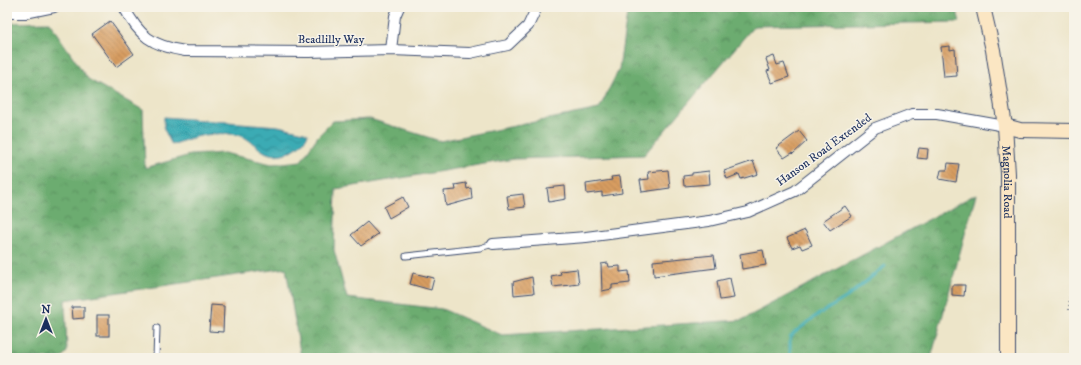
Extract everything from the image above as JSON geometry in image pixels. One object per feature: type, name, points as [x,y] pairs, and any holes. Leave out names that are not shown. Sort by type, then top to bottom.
[{"type":"main road","name":"Magnolia Road","points":[[983,7],[993,50],[1005,126],[1008,174],[1008,358]]},
{"type":"main road","points":[[1005,126],[1020,130],[1074,131]]},
{"type":"street","points":[[7,13],[25,13],[54,7]]},
{"type":"street","name":"Beadlilly Way","points":[[124,7],[141,34],[152,42],[172,49],[293,52],[391,50],[470,53],[508,44],[528,26],[537,7]]},
{"type":"street","points":[[391,50],[395,16],[399,7]]},
{"type":"street","name":"Hanson Road Extended","points":[[493,244],[586,237],[709,221],[748,212],[795,191],[875,128],[912,114],[937,114],[1005,126]]},
{"type":"lane","points":[[406,256],[480,248],[493,244]]},
{"type":"lane","points":[[156,358],[157,328]]},
{"type":"path","points":[[1070,289],[1069,310],[1071,310]]},
{"type":"green space","points":[[628,7],[956,7],[960,22],[754,26],[644,155],[514,159],[336,189],[334,250],[347,298],[442,309],[502,335],[742,320],[976,194],[931,358],[301,358],[286,268],[65,300],[67,352],[61,358],[7,358],[7,23],[49,22],[88,79],[143,110],[145,168],[190,155],[224,153],[272,164],[301,161],[318,136],[333,121],[370,119],[440,141],[599,109],[619,69]]},
{"type":"water","points":[[164,117],[278,126],[308,134],[297,148],[279,155],[267,153],[242,136],[229,134],[204,135],[172,145],[164,129]]},
{"type":"building","points":[[110,21],[134,54],[116,67],[92,34]]},
{"type":"building","points":[[950,46],[950,50],[955,49],[957,76],[944,77],[941,47]]},
{"type":"building","points":[[774,56],[777,65],[784,63],[789,77],[772,83],[767,71],[770,70],[766,59]]},
{"type":"building","points":[[799,131],[807,141],[793,154],[792,153],[784,158],[776,148]]},
{"type":"building","points":[[919,148],[928,149],[927,159],[917,158]]},
{"type":"building","points":[[753,161],[758,174],[741,179],[739,174],[727,179],[724,171]]},
{"type":"building","points":[[948,163],[959,164],[956,182],[939,179],[941,170],[947,170]]},
{"type":"building","points":[[668,170],[670,188],[642,192],[640,180],[649,179],[648,172]]},
{"type":"building","points":[[709,171],[710,184],[684,186],[683,176],[692,175],[692,173]]},
{"type":"building","points":[[620,176],[622,193],[602,196],[602,192],[587,194],[586,184],[612,180],[611,177]]},
{"type":"building","points":[[466,183],[467,189],[471,188],[472,199],[446,206],[444,191],[456,190],[455,185]]},
{"type":"building","points":[[565,186],[566,199],[549,202],[547,188]]},
{"type":"building","points":[[523,194],[525,207],[509,209],[507,196]]},
{"type":"building","points":[[403,197],[408,207],[389,218],[384,207]]},
{"type":"building","points":[[845,206],[852,216],[830,230],[823,221]]},
{"type":"building","points":[[367,222],[378,234],[361,246],[351,235]]},
{"type":"building","points":[[805,230],[812,245],[802,249],[800,245],[792,248],[787,238]]},
{"type":"building","points":[[763,250],[766,265],[742,269],[740,254]]},
{"type":"building","points":[[714,255],[716,268],[654,276],[653,261]]},
{"type":"building","points":[[608,263],[609,267],[620,266],[620,272],[629,271],[630,283],[612,285],[612,289],[602,291],[601,264]]},
{"type":"building","points":[[577,269],[579,284],[553,287],[551,276],[561,274],[560,271]]},
{"type":"building","points":[[413,273],[434,278],[431,290],[410,284]]},
{"type":"building","points":[[532,277],[534,293],[514,295],[513,282]]},
{"type":"building","points":[[730,278],[734,298],[720,300],[717,281]]},
{"type":"building","points":[[952,285],[965,285],[964,296],[952,295]]},
{"type":"building","points":[[211,305],[224,306],[223,332],[209,331]]},
{"type":"building","points":[[72,307],[84,307],[84,318],[73,319]]},
{"type":"building","points":[[97,315],[109,315],[109,336],[97,336]]},
{"type":"waterway","points":[[790,358],[790,338],[794,333],[816,316],[847,297],[885,266]]}]
